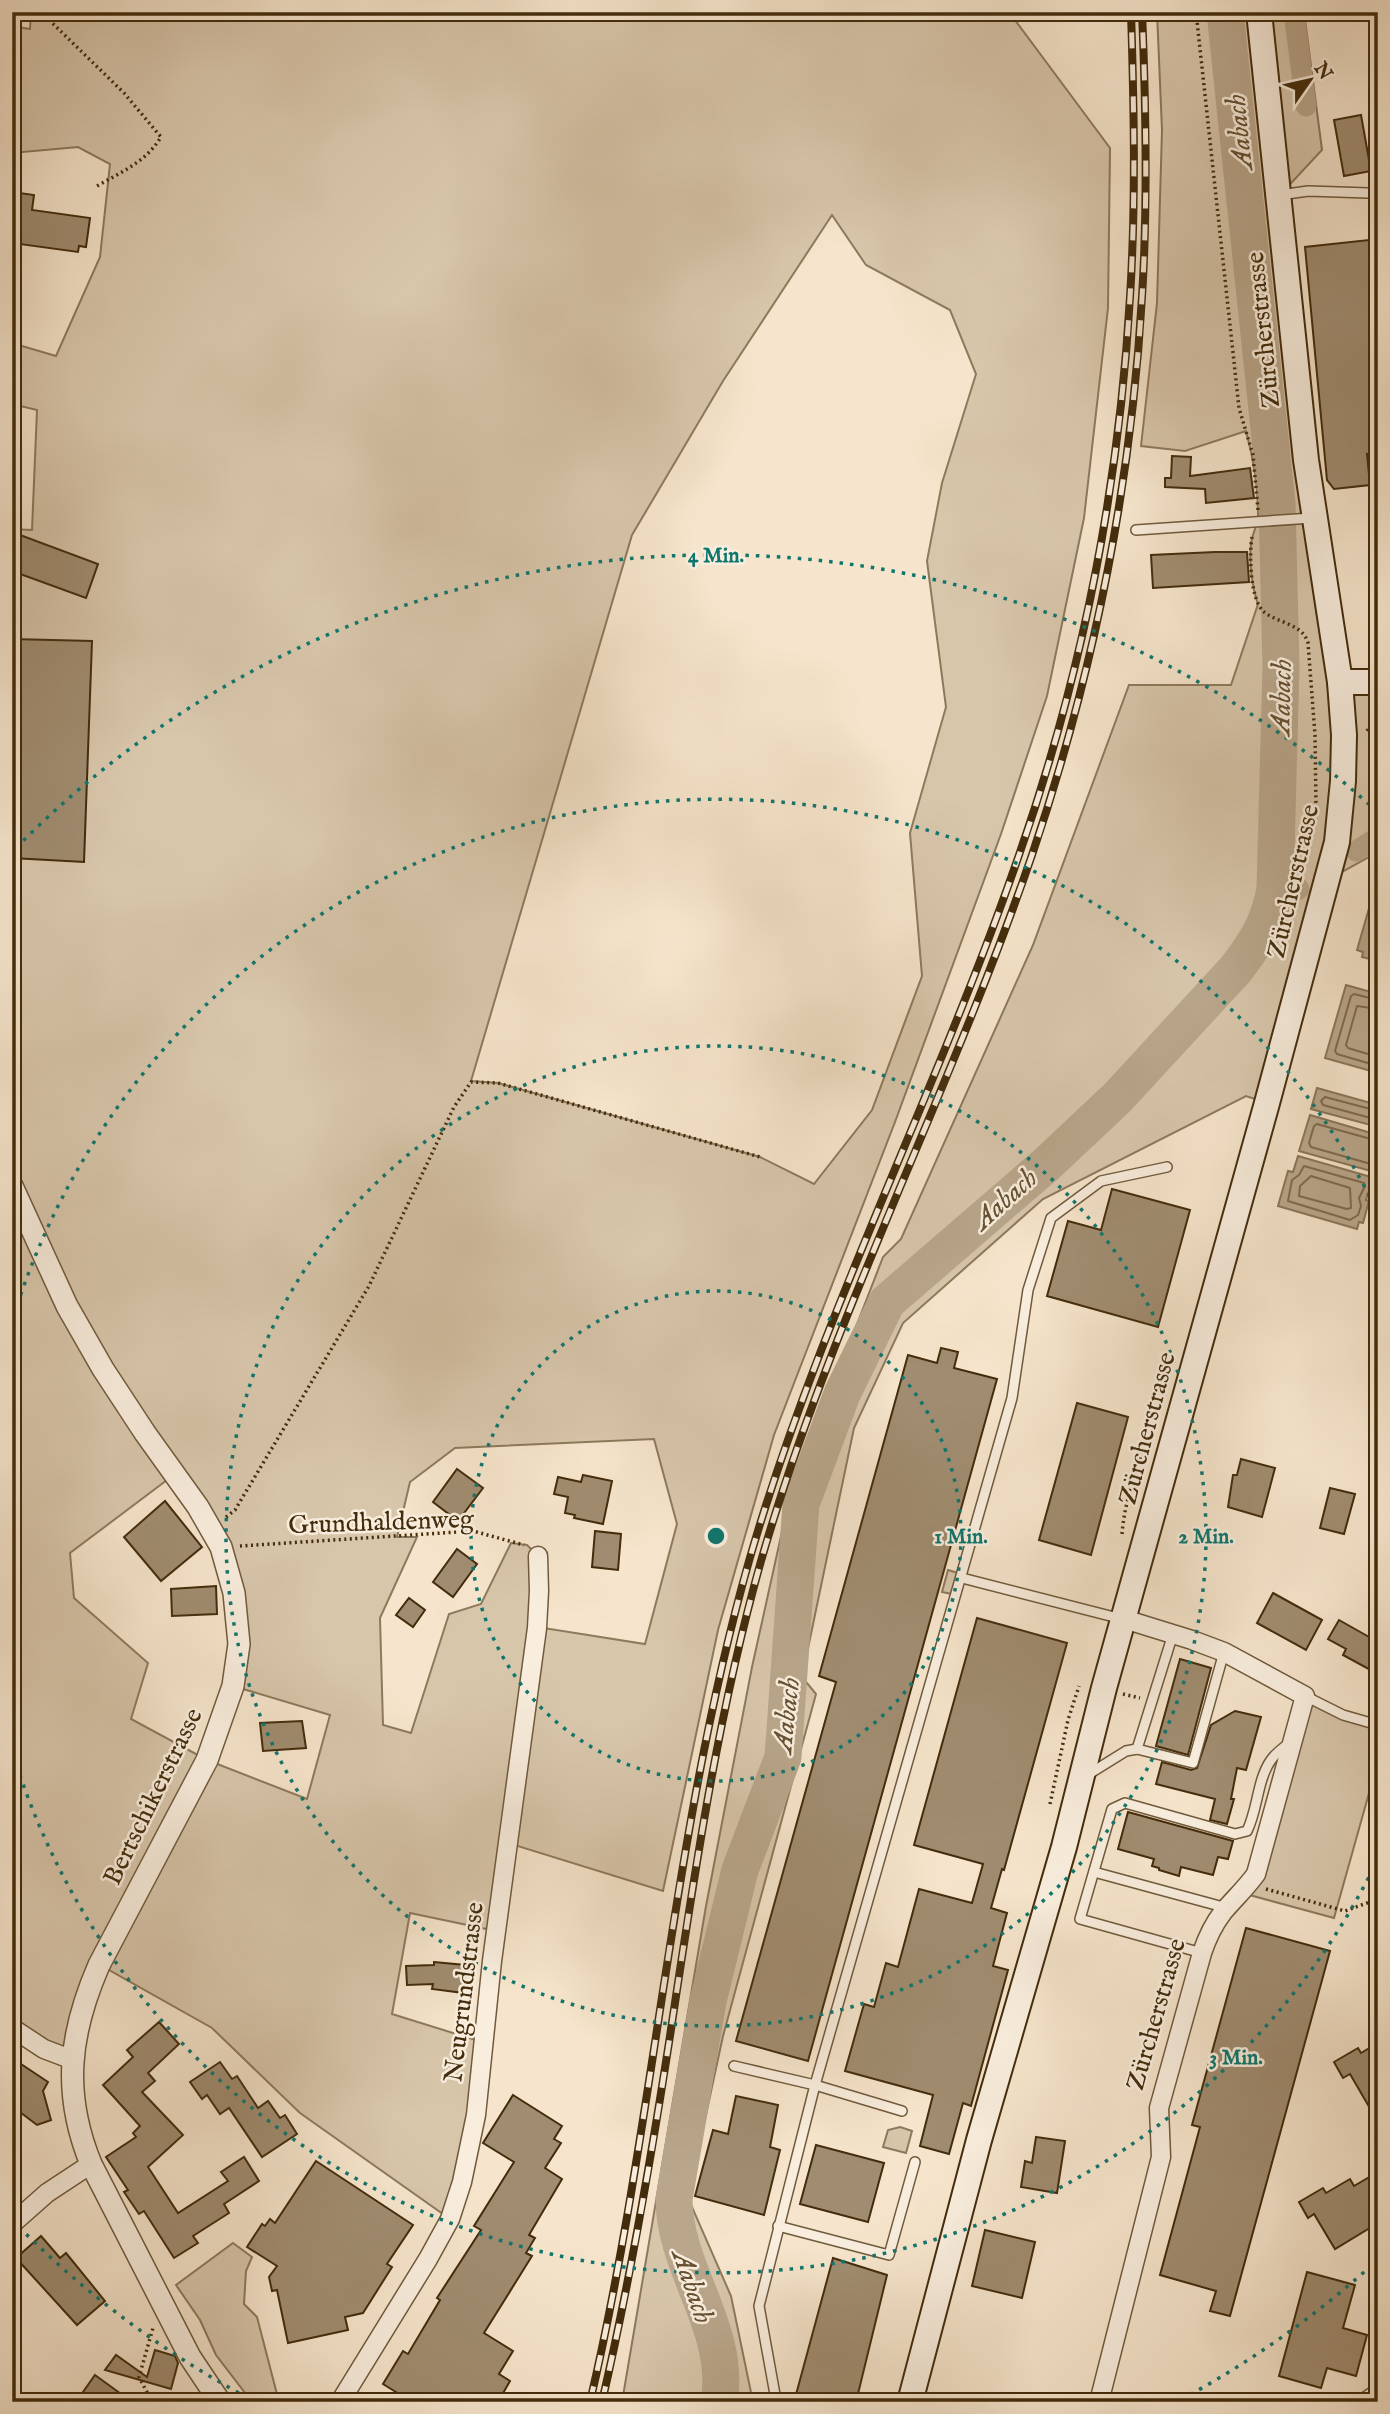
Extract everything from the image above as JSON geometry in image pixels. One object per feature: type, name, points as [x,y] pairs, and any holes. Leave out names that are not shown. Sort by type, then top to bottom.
[{"type":"main road","name":"Zürcherstrasse","points":[[910,2402],[979,2140],[1064,1847],[1337,842],[1344,747],[1340,682],[1303,519],[1279,195],[1259,12]]},
{"type":"main road","points":[[1340,682],[1378,682]]},
{"type":"street","name":"Bertschikerstrasse","points":[[12,1186],[68,1306],[103,1369],[198,1507],[216,1538],[234,1593],[239,1644],[233,1686],[207,1760],[90,1987],[76,2029],[71,2083],[76,2115],[91,2164],[190,2357],[220,2402]]},
{"type":"street","name":"Neugrundstrasse","points":[[340,2402],[428,2259],[450,2219],[462,2182],[475,2115],[495,1941],[537,1628],[538,1556]]},
{"type":"street","points":[[1124,1619],[1224,1653],[1305,1696]]},
{"type":"street","name":"Zürcherstrasse","points":[[1099,2402],[1161,2157],[1159,2108],[1202,1953],[1210,1930],[1256,1874],[1305,1696]]},
{"type":"street","points":[[12,2028],[44,2049],[73,2060]]},
{"type":"street","points":[[12,2224],[47,2193],[91,2164]]},
{"type":"street","points":[[1368,2402],[1378,2395]]},
{"type":"lane","points":[[1279,195],[1308,191],[1368,193]]},
{"type":"lane","points":[[1136,530],[1303,519]]},
{"type":"lane","points":[[776,2400],[759,2306],[814,2085],[1012,1398],[1028,1290],[1051,1218],[1101,1181],[1167,1167]]},
{"type":"lane","points":[[962,1578],[1124,1619]]},
{"type":"lane","points":[[1137,1749],[1172,1634]]},
{"type":"lane","points":[[1081,1778],[1125,1751],[1137,1749],[1193,1763],[1224,1653]]},
{"type":"lane","points":[[1305,1696],[1343,1715],[1378,1725]]},
{"type":"lane","points":[[1202,1953],[1080,1919],[1112,1809],[1125,1803],[1235,1834],[1247,1831],[1271,1760],[1294,1738]]},
{"type":"lane","points":[[1094,1872],[1227,1908]]},
{"type":"lane","points":[[734,2066],[814,2085],[902,2111]]},
{"type":"lane","points":[[778,2226],[889,2255],[915,2162]]},
{"type":"path","points":[[41,12],[124,93],[160,137],[153,150],[136,164],[97,186]]},
{"type":"path","points":[[1196,12],[1239,408],[1253,455],[1261,523],[1250,545],[1254,592],[1258,604],[1271,616],[1298,629]]},
{"type":"path","points":[[1366,733],[1378,716]]},
{"type":"path","points":[[216,1538],[369,1286],[454,1107],[471,1082],[498,1083],[760,1157]]},
{"type":"path","name":"Grundhaldenweg","points":[[216,1538],[407,1537],[473,1531],[527,1545],[538,1556]]},
{"type":"path","points":[[1249,1884],[1345,1911],[1378,1899]]},
{"type":"path","points":[[145,2402],[149,2396],[139,2377],[153,2328],[168,2316]]},
{"type":"shaded area","points":[[31,12],[1009,12],[1110,148],[1108,308],[1084,518],[1047,696],[1001,834],[895,1122],[774,1435],[718,1630],[663,1891],[508,1843],[496,1931],[410,1913],[392,2014],[482,2042],[450,2219],[300,2113],[212,2028],[100,1965],[73,2060],[12,2028],[12,529],[32,530],[37,410],[12,404],[12,343],[56,356],[100,257],[110,164],[78,147],[12,153],[12,26],[30,29]],"holes":[[[832,215],[866,265],[950,310],[976,374],[942,483],[927,561],[946,707],[910,833],[922,976],[872,1110],[814,1184],[760,1157],[498,1083],[471,1081],[632,535],[723,381]],[[654,1439],[677,1524],[645,1644],[537,1627],[538,1556],[527,1545],[511,1543],[481,1604],[449,1614],[411,1733],[383,1725],[380,1618],[417,1537],[397,1537],[410,1482],[455,1448]],[[175,1474],[234,1593],[233,1686],[330,1715],[307,1799],[207,1760],[131,1719],[148,1663],[74,1598],[70,1553]]]},
{"type":"shaded area","points":[[1157,12],[1304,12],[1322,150],[1279,196],[1340,682],[1378,682],[1378,852],[1326,881],[1267,1103],[1246,1096],[1043,1199],[903,1323],[854,1428],[802,1677],[816,1694],[723,2036],[688,2198],[731,2296],[753,2402],[622,2402],[706,1906],[752,1667],[789,1500],[883,1257],[901,1239],[1033,945],[1129,685],[1231,685],[1258,604],[1250,559],[1258,516],[1257,492],[1246,431],[1185,451],[1141,446],[1157,303],[1162,130]]},
{"type":"shaded area","points":[[948,1570],[958,1573],[952,1594],[942,1592]]},
{"type":"shaded area","points":[[1305,1696],[1378,1725],[1378,1761],[1334,1918],[1242,1893]]},
{"type":"shaded area","points":[[900,2127],[912,2131],[906,2153],[883,2147],[888,2130]]},
{"type":"shaded area","points":[[233,2243],[252,2257],[246,2271],[244,2304],[257,2317],[279,2402],[252,2402],[216,2355],[200,2320],[176,2285]]},
{"type":"water","points":[[1378,877],[1378,961],[1362,957],[1363,952],[1357,950]]},
{"type":"water","points":[[1346,985],[1378,994],[1378,1073],[1325,1058]]},
{"type":"water","points":[[1317,1088],[1378,1105],[1378,1127],[1311,1109]]},
{"type":"water","points":[[1310,1115],[1378,1135],[1378,1173],[1299,1151]]},
{"type":"water","points":[[1298,1156],[1378,1179],[1378,1196],[1368,1193],[1366,1200],[1369,1201],[1363,1223],[1359,1222],[1357,1229],[1278,1206],[1288,1171],[1293,1172]]},
{"type":"building","points":[[1361,115],[1371,171],[1344,176],[1334,120]]},
{"type":"building","points":[[12,192],[34,195],[32,210],[90,218],[86,247],[79,246],[78,252],[12,243]]},
{"type":"building","points":[[1378,239],[1378,453],[1367,454],[1370,485],[1334,489],[1327,480],[1305,247]]},
{"type":"building","points":[[1172,456],[1191,457],[1190,476],[1250,468],[1254,498],[1206,503],[1205,489],[1165,487],[1165,478],[1171,478]]},
{"type":"building","points":[[12,532],[98,564],[86,598],[12,571]]},
{"type":"building","points":[[1247,552],[1249,582],[1153,588],[1151,555]]},
{"type":"building","points":[[12,639],[92,641],[84,862],[12,858]]},
{"type":"building","points":[[1112,1189],[1190,1210],[1158,1327],[1047,1296],[1068,1221],[1101,1230]]},
{"type":"building","points":[[941,1348],[958,1352],[954,1368],[997,1379],[808,2061],[736,2041],[836,1682],[819,1676],[908,1355],[937,1363]]},
{"type":"building","points":[[1077,1403],[1128,1417],[1091,1555],[1039,1540]]},
{"type":"building","points":[[1241,1459],[1275,1468],[1262,1517],[1228,1507],[1233,1475],[1237,1475]]},
{"type":"building","points":[[457,1469],[483,1488],[458,1521],[433,1502]]},
{"type":"building","points":[[583,1475],[612,1481],[603,1524],[574,1518],[575,1515],[565,1513],[568,1497],[554,1494],[558,1477],[581,1482]]},
{"type":"building","points":[[1330,1488],[1355,1494],[1344,1534],[1320,1528]]},
{"type":"building","points":[[165,1501],[202,1547],[161,1581],[124,1537]]},
{"type":"building","points":[[595,1531],[621,1534],[618,1570],[592,1567]]},
{"type":"building","points":[[457,1549],[477,1564],[453,1597],[433,1582]]},
{"type":"building","points":[[216,1586],[217,1614],[172,1616],[171,1589]]},
{"type":"building","points":[[1273,1593],[1322,1620],[1306,1650],[1257,1623]]},
{"type":"building","points":[[409,1598],[425,1610],[413,1627],[396,1615]]},
{"type":"building","points":[[977,1618],[1067,1643],[991,1908],[1007,1913],[993,1966],[1008,1970],[971,2106],[963,2103],[949,2154],[920,2146],[933,2095],[845,2071],[864,2004],[874,2007],[886,1963],[898,1967],[919,1889],[972,1903],[983,1864],[914,1845]]},
{"type":"building","points":[[1339,1620],[1378,1642],[1378,1674],[1343,1655],[1346,1649],[1328,1639]]},
{"type":"building","points":[[1180,1659],[1211,1668],[1188,1755],[1156,1746]]},
{"type":"building","points":[[1235,1711],[1261,1717],[1246,1770],[1237,1768],[1231,1799],[1234,1799],[1227,1824],[1210,1820],[1215,1799],[1156,1784],[1162,1762],[1191,1770],[1197,1768],[1211,1725]]},
{"type":"building","points":[[302,1721],[306,1748],[263,1751],[260,1723]]},
{"type":"building","points":[[1128,1812],[1233,1841],[1228,1859],[1218,1857],[1213,1875],[1181,1867],[1179,1876],[1159,1870],[1152,1866],[1154,1859],[1118,1849]]},
{"type":"building","points":[[1246,1928],[1330,1951],[1230,2316],[1210,2311],[1216,2291],[1160,2275],[1200,2127],[1192,2125]]},
{"type":"building","points":[[434,1962],[465,1965],[464,1993],[432,1989],[433,1984],[407,1985],[406,1966],[434,1965]]},
{"type":"building","points":[[159,2022],[179,2044],[148,2073],[155,2081],[142,2092],[183,2135],[148,2167],[178,2213],[228,2181],[221,2172],[244,2157],[259,2181],[224,2204],[229,2213],[193,2236],[198,2243],[174,2258],[144,2211],[139,2214],[124,2192],[128,2190],[106,2157],[136,2137],[133,2133],[140,2126],[103,2085],[133,2057],[127,2050]]},
{"type":"building","points":[[1378,2043],[1378,2122],[1350,2074],[1343,2078],[1334,2062],[1358,2048],[1361,2053]]},
{"type":"building","points":[[12,2058],[48,2082],[43,2091],[51,2120],[37,2125],[12,2106]]},
{"type":"building","points":[[220,2062],[232,2079],[237,2076],[258,2108],[268,2101],[280,2118],[285,2115],[297,2134],[262,2157],[229,2108],[220,2114],[207,2095],[202,2099],[190,2082]]},
{"type":"building","points":[[513,2095],[562,2126],[554,2139],[561,2143],[545,2168],[562,2179],[529,2235],[535,2238],[526,2253],[532,2256],[484,2333],[513,2351],[499,2374],[510,2381],[498,2402],[412,2402],[383,2384],[403,2351],[408,2354],[440,2300],[437,2298],[481,2230],[474,2226],[514,2162],[483,2143]]},
{"type":"building","points":[[736,2096],[778,2105],[770,2147],[780,2150],[764,2215],[695,2196],[713,2130],[728,2134]]},
{"type":"building","points":[[1036,2137],[1065,2141],[1057,2193],[1021,2187],[1025,2161],[1032,2163]]},
{"type":"building","points":[[816,2145],[884,2163],[868,2222],[800,2204]]},
{"type":"building","points":[[316,2161],[413,2225],[387,2264],[392,2267],[363,2313],[345,2317],[348,2330],[288,2343],[277,2290],[272,2291],[269,2277],[277,2266],[247,2247],[262,2224],[265,2226],[270,2219],[275,2223]]},
{"type":"building","points":[[1378,2172],[1378,2223],[1335,2249],[1314,2214],[1308,2218],[1299,2202],[1323,2188],[1326,2193],[1350,2179],[1354,2186]]},
{"type":"building","points":[[985,2230],[1035,2242],[1022,2298],[972,2286]]},
{"type":"building","points":[[41,2236],[60,2258],[66,2253],[105,2301],[77,2325],[16,2258]]},
{"type":"building","points":[[833,2258],[887,2275],[856,2402],[794,2402]]},
{"type":"building","points":[[1307,2272],[1355,2285],[1343,2328],[1367,2335],[1356,2376],[1327,2368],[1321,2388],[1279,2376]]},
{"type":"building","points":[[155,2350],[175,2356],[178,2363],[171,2389],[105,2370],[116,2355],[147,2377]]},
{"type":"building","points":[[95,2375],[132,2402],[76,2402]]},
{"type":"waterway","name":"Aabach","points":[[719,2402],[721,2375],[717,2350],[683,2250],[676,2225],[674,2199],[708,2001],[740,1870],[783,1757],[801,1504],[842,1394],[887,1302],[1048,1163],[1118,1097],[1236,969],[1261,931],[1273,900],[1281,667],[1277,504],[1225,12]]},
{"type":"waterway","points":[[1294,12],[1306,106]]},
{"type":"waterway","points":[[1356,851],[1378,837]]},
{"type":"waterway","points":[[1273,904],[1299,889]]},
{"type":"railway","points":[[590,2402],[631,2192],[700,1769],[722,1664],[749,1561],[809,1382],[987,944],[1041,787],[1079,649],[1107,510],[1125,368],[1134,190],[1131,12]]},
{"type":"railway","points":[[602,2402],[648,2174],[719,1738],[761,1561],[821,1382],[1000,944],[1054,787],[1091,649],[1118,510],[1137,368],[1146,191],[1142,12]]}]
